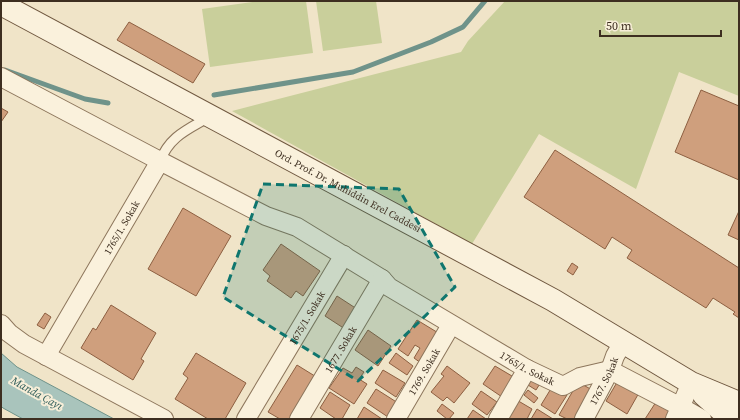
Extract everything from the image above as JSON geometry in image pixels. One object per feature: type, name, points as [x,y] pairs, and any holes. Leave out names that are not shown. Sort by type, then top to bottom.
[{"type":"main road","name":"Ord. Prof. Dr. Muhiddin Erel Caddesi","points":[[1,4],[546,297],[691,383],[739,403]]},
{"type":"main road","name":"Ord. Prof. Dr. Muhiddin Erel Caddesi","points":[[691,383],[731,419]]},
{"type":"street","points":[[1,76],[266,216],[297,227],[382,279]]},
{"type":"street","name":"1765/1. Sokak","points":[[46,356],[160,161]]},
{"type":"street","name":"1675/1. Sokak","points":[[246,419],[344,255]]},
{"type":"street","name":"1765/1. Sokak","points":[[382,279],[389,287],[452,325],[527,369],[563,386],[580,377],[610,370]]},
{"type":"street","name":"1677. Sokak","points":[[299,419],[382,279]]},
{"type":"street","points":[[1,324],[9,333],[24,344],[164,419]]},
{"type":"street","name":"1769. Sokak","points":[[396,419],[452,325]]},
{"type":"street","name":"1767. Sokak","points":[[584,419],[610,370],[615,356],[624,342]]},
{"type":"street","points":[[498,419],[527,369]]},
{"type":"street","points":[[610,370],[678,413],[702,419]]},
{"type":"street","points":[[678,413],[691,383]]},
{"type":"lane","points":[[160,161],[165,150],[177,136],[210,116]]},
{"type":"highlighted area","points":[[263,184],[399,189],[455,287],[358,381],[223,297]]},
{"type":"green space","points":[[259,1],[306,1],[313,53],[210,67],[202,9]]},
{"type":"green space","points":[[316,1],[376,1],[382,43],[323,51]]},
{"type":"green space","points":[[505,1],[739,1],[739,96],[679,72],[636,189],[539,134],[472,244],[232,111],[461,52],[468,41]]},
{"type":"water","name":"Manda Çayı","points":[[1,353],[17,367],[114,419],[23,419],[3,408],[1,406]]},
{"type":"building","points":[[129,22],[205,64],[193,83],[117,40]]},
{"type":"building","points":[[701,90],[739,106],[739,180],[675,152]]},
{"type":"building","points":[[1,108],[8,112],[1,122]]},
{"type":"building","points":[[555,150],[739,268],[739,318],[733,314],[735,312],[713,298],[706,308],[627,258],[632,250],[612,237],[605,249],[524,197]]},
{"type":"building","points":[[183,208],[231,236],[196,296],[148,269]]},
{"type":"building","points":[[739,211],[739,240],[728,235]]},
{"type":"building","points":[[281,244],[320,271],[303,296],[296,291],[291,298],[267,281],[270,276],[263,270]]},
{"type":"building","points":[[572,263],[578,267],[573,275],[567,271]]},
{"type":"building","points":[[337,296],[357,309],[345,329],[325,316]]},
{"type":"building","points":[[111,305],[156,333],[141,359],[144,361],[133,380],[81,348],[93,328],[96,330]]},
{"type":"building","points":[[45,313],[51,317],[44,329],[37,325]]},
{"type":"building","points":[[417,320],[440,334],[421,363],[414,358],[420,348],[415,345],[408,356],[398,349]]},
{"type":"building","points":[[368,330],[391,346],[378,366],[355,350]]},
{"type":"building","points":[[196,353],[246,383],[225,419],[208,419],[175,399],[188,378],[183,374]]},
{"type":"building","points":[[396,353],[413,366],[407,375],[389,363]]},
{"type":"building","points":[[297,365],[318,378],[293,419],[280,419],[268,412]]},
{"type":"building","points":[[447,366],[470,383],[454,403],[447,397],[443,401],[431,392],[444,376],[441,374]]},
{"type":"building","points":[[495,366],[517,379],[505,399],[483,384]]},
{"type":"building","points":[[356,367],[364,372],[359,379],[367,384],[354,404],[329,388],[343,368],[352,373]]},
{"type":"building","points":[[383,370],[405,383],[396,397],[375,383]]},
{"type":"building","points":[[533,376],[541,382],[536,390],[528,385]]},
{"type":"building","points":[[619,379],[640,391],[627,414],[606,401]]},
{"type":"building","points":[[578,382],[594,391],[578,419],[567,419],[559,415]]},
{"type":"building","points":[[552,387],[567,395],[555,414],[541,405]]},
{"type":"building","points":[[376,389],[398,403],[388,417],[367,403]]},
{"type":"building","points":[[528,390],[538,398],[534,403],[524,395]]},
{"type":"building","points":[[481,391],[497,402],[487,415],[472,404]]},
{"type":"building","points":[[330,392],[350,405],[342,419],[336,419],[320,408]]},
{"type":"building","points":[[515,399],[532,409],[527,419],[503,419]]},
{"type":"building","points":[[656,402],[675,413],[672,419],[645,419]]},
{"type":"building","points":[[442,404],[454,413],[449,419],[437,411]]},
{"type":"building","points":[[364,407],[382,419],[357,419]]},
{"type":"building","points":[[537,409],[553,419],[531,419]]},
{"type":"building","points":[[473,410],[486,419],[467,419]]},
{"type":"waterway","points":[[214,95],[353,72],[431,42],[463,27],[485,1]]},
{"type":"waterway","points":[[5,70],[85,99],[108,103]]}]
